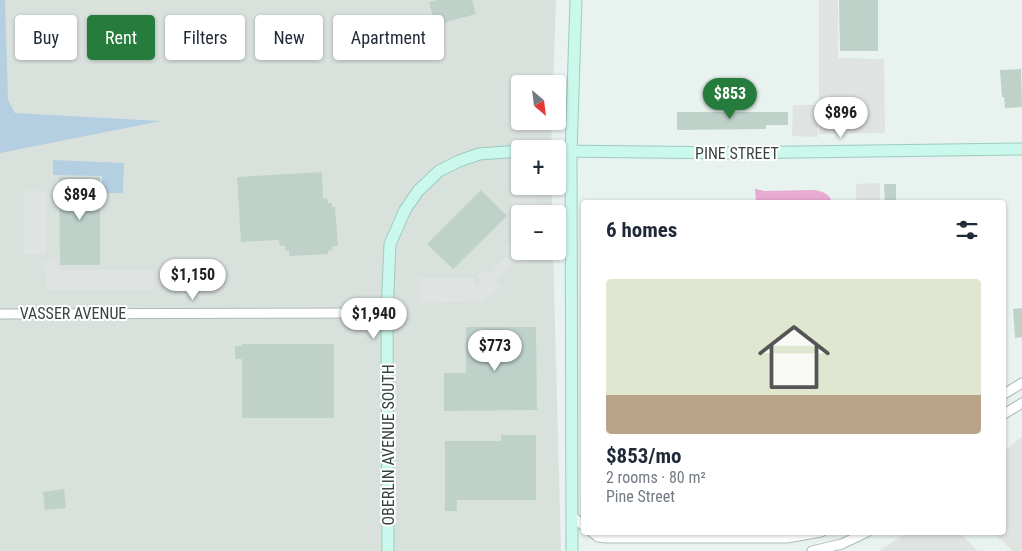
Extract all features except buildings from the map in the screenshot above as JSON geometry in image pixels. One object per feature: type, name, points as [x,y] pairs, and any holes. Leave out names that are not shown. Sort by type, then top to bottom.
[{"type":"street","points":[[572,551],[571,152],[576,0]]},
{"type":"street","name":"PINE STREET","points":[[571,152],[796,153],[865,150],[1022,149]]},
{"type":"street","name":"OBERLIN AVENUE SOUTH","points":[[388,551],[387,313],[390,244],[405,210],[418,191],[439,171],[459,160],[490,152],[511,151]]},
{"type":"street","points":[[566,152],[571,152]]},
{"type":"street","name":"VASSER AVENUE","points":[[0,314],[387,313]]},
{"type":"street","points":[[1006,393],[1022,383]]},
{"type":"street","points":[[1006,413],[1022,402]]},
{"type":"street","points":[[572,516],[581,524]]},
{"type":"street","points":[[596,535],[607,538],[787,538],[804,535]]},
{"type":"street","points":[[812,551],[842,544],[861,535]]},
{"type":"shaded area","points":[[0,0],[556,0],[553,75],[511,75],[511,130],[552,130],[551,140],[511,140],[511,195],[552,195],[552,205],[511,205],[511,260],[553,260],[561,551],[0,551]]},
{"type":"shaded area","points":[[0,0],[5,0],[8,100],[15,113],[161,121],[0,153]]},
{"type":"shaded area","points":[[819,0],[838,0],[838,58],[884,59],[885,133],[819,134]]},
{"type":"shaded area","points":[[793,105],[817,105],[818,137],[792,136]]},
{"type":"shaded area","points":[[53,160],[124,163],[123,193],[102,193],[102,176],[53,175]]},
{"type":"shaded area","points":[[880,183],[880,200],[856,200],[856,184]]},
{"type":"shaded area","points":[[755,189],[765,191],[815,190],[826,194],[831,200],[756,200]]},
{"type":"shaded area","points":[[24,191],[46,191],[46,254],[24,254]]},
{"type":"shaded area","points":[[511,195],[537,195],[537,205],[511,205]]},
{"type":"shaded area","points":[[511,242],[511,260],[527,260],[521,266],[516,261],[495,282],[501,288],[482,301],[420,303],[419,278],[474,278],[474,286],[480,285],[481,282],[477,276],[483,270],[489,275],[508,254],[504,250]]},
{"type":"shaded area","points":[[58,260],[60,270],[153,270],[153,290],[47,290],[42,261]]},
{"type":"shaded area","points":[[1022,437],[1022,551],[1013,551],[996,535],[1006,535],[1006,449]]},
{"type":"shaded area","points":[[903,535],[962,535],[978,551],[879,551]]}]
